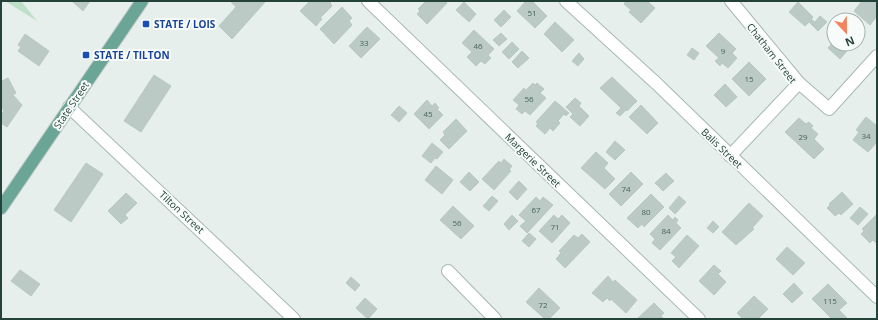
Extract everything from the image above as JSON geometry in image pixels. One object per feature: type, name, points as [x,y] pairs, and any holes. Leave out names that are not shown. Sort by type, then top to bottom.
[{"type":"main road","name":"State Street","points":[[1,208],[142,1]]},
{"type":"street","name":"Margerie Street","points":[[368,1],[699,319]]},
{"type":"street","name":"Balis Street","points":[[566,1],[657,84],[877,297]]},
{"type":"street","name":"Chatham Street","points":[[730,1],[798,83],[730,156]]},
{"type":"street","points":[[798,83],[829,109],[877,56]]},
{"type":"street","name":"Tilton Street","points":[[69,107],[294,319]]},
{"type":"street","points":[[448,271],[495,319]]},
{"type":"green space","points":[[5,1],[21,1],[37,21]]},
{"type":"building","points":[[72,1],[90,1],[83,11]]},
{"type":"building","points":[[230,1],[266,1],[232,39],[219,26],[236,7]]},
{"type":"building","points":[[310,1],[332,1],[330,3],[332,6],[320,18],[322,19],[316,26],[300,11]]},
{"type":"building","points":[[426,1],[445,1],[447,3],[427,24],[417,14],[420,11],[418,9]]},
{"type":"building","points":[[526,1],[532,1],[547,16],[535,28],[517,11]]},
{"type":"building","points":[[626,1],[647,1],[655,8],[641,23],[629,12],[631,10],[624,4]]},
{"type":"building","points":[[862,1],[877,1],[877,16],[870,25],[866,22],[866,12],[854,11]]},
{"type":"building","points":[[464,2],[476,14],[469,22],[456,10]]},
{"type":"building","points":[[798,2],[813,17],[811,19],[815,22],[820,16],[826,21],[826,23],[818,31],[809,22],[805,26],[789,12]]},
{"type":"building","points":[[342,7],[352,18],[349,21],[352,25],[334,44],[320,29]]},
{"type":"building","points":[[504,10],[511,17],[501,27],[494,20]]},
{"type":"building","points":[[555,22],[574,40],[562,52],[544,34]]},
{"type":"building","points":[[367,27],[380,39],[361,58],[349,46]]},
{"type":"building","points":[[474,30],[494,49],[488,55],[491,58],[485,64],[481,61],[476,66],[467,57],[472,52],[462,43]]},
{"type":"building","points":[[501,33],[507,39],[499,46],[493,40]]},
{"type":"building","points":[[719,33],[736,49],[732,53],[737,58],[728,68],[722,63],[720,66],[715,61],[719,58],[706,46]]},
{"type":"building","points":[[25,34],[49,51],[39,66],[18,51],[21,47],[18,45]]},
{"type":"building","points":[[512,42],[519,49],[509,59],[502,52]]},
{"type":"building","points":[[692,48],[699,53],[694,60],[687,55]]},
{"type":"building","points":[[522,51],[529,58],[518,68],[512,62]]},
{"type":"building","points":[[832,52],[846,52],[840,59]]},
{"type":"building","points":[[579,53],[584,59],[578,66],[572,61]]},
{"type":"building","points":[[749,62],[766,79],[749,96],[732,79]]},
{"type":"building","points":[[154,75],[171,86],[141,132],[124,121]]},
{"type":"building","points":[[612,77],[637,101],[620,116],[616,113],[621,108],[600,88]]},
{"type":"building","points":[[8,78],[16,93],[13,95],[22,105],[7,127],[1,123],[1,115],[4,111],[1,107],[1,79],[2,81]]},
{"type":"building","points":[[533,83],[535,85],[537,83],[544,89],[540,93],[546,98],[530,115],[525,111],[522,114],[516,109],[519,105],[513,100],[524,88],[526,90]]},
{"type":"building","points":[[725,84],[737,97],[726,107],[714,95]]},
{"type":"building","points":[[575,98],[581,103],[579,106],[589,116],[580,126],[570,117],[573,114],[566,107]]},
{"type":"building","points":[[427,100],[432,106],[435,103],[439,108],[437,109],[443,115],[429,129],[414,114]]},
{"type":"building","points":[[555,101],[569,113],[566,116],[564,114],[558,121],[560,123],[553,131],[550,128],[545,134],[536,126],[538,123],[536,122]]},
{"type":"building","points":[[641,105],[658,123],[647,134],[629,117]]},
{"type":"building","points":[[399,106],[407,113],[399,122],[391,115]]},
{"type":"building","points":[[866,117],[877,126],[877,142],[868,152],[853,140],[859,132],[856,130]]},
{"type":"building","points":[[799,118],[806,124],[809,122],[813,126],[811,128],[818,134],[814,139],[824,149],[814,159],[785,132]]},
{"type":"building","points":[[456,119],[467,131],[449,149],[440,140],[445,135],[443,132]]},
{"type":"building","points":[[615,141],[625,150],[615,160],[606,152]]},
{"type":"building","points":[[432,143],[443,152],[431,163],[422,156]]},
{"type":"building","points":[[596,152],[608,163],[604,168],[615,179],[605,189],[581,168]]},
{"type":"building","points":[[504,159],[512,166],[509,170],[511,171],[494,190],[482,179],[499,161],[501,163]]},
{"type":"building","points":[[86,163],[103,174],[71,222],[54,210]]},
{"type":"building","points":[[436,166],[453,180],[442,194],[425,180]]},
{"type":"building","points":[[469,172],[479,182],[470,191],[460,182]]},
{"type":"building","points":[[631,172],[643,184],[621,206],[609,194]]},
{"type":"building","points":[[666,173],[674,181],[663,191],[655,183]]},
{"type":"building","points":[[519,181],[527,189],[517,200],[509,192]]},
{"type":"building","points":[[842,192],[853,204],[841,215],[839,213],[835,216],[827,208],[830,205],[829,204]]},
{"type":"building","points":[[126,193],[137,203],[125,215],[128,218],[121,224],[108,211]]},
{"type":"building","points":[[651,194],[664,207],[644,227],[642,224],[638,228],[627,218]]},
{"type":"building","points":[[492,196],[498,201],[489,211],[483,206]]},
{"type":"building","points":[[679,196],[686,202],[675,214],[669,208]]},
{"type":"building","points":[[536,197],[540,201],[543,197],[553,205],[527,233],[520,226],[526,221],[519,215]]},
{"type":"building","points":[[749,203],[763,216],[752,228],[754,229],[736,245],[722,232]]},
{"type":"building","points":[[453,206],[474,226],[461,239],[440,220]]},
{"type":"building","points":[[860,207],[868,214],[858,225],[850,218]]},
{"type":"building","points":[[877,214],[877,244],[873,240],[870,243],[861,234],[864,231],[862,229]]},
{"type":"building","points":[[512,215],[518,221],[509,230],[504,224]]},
{"type":"building","points":[[554,215],[558,219],[562,215],[570,223],[552,243],[539,231]]},
{"type":"building","points":[[668,215],[673,220],[675,217],[678,220],[676,223],[681,228],[660,250],[652,243],[655,239],[650,234]]},
{"type":"building","points":[[713,221],[719,227],[713,233],[707,228]]},
{"type":"building","points":[[529,233],[536,239],[529,247],[522,241]]},
{"type":"building","points":[[582,234],[590,242],[565,268],[556,259],[561,253],[559,251],[574,235],[578,238]]},
{"type":"building","points":[[687,235],[699,246],[679,268],[672,261],[676,257],[671,253]]},
{"type":"building","points":[[787,247],[805,263],[793,275],[776,259]]},
{"type":"building","points":[[714,265],[721,271],[718,274],[726,282],[714,295],[699,281]]},
{"type":"building","points":[[20,270],[40,284],[31,296],[11,281]]},
{"type":"building","points":[[608,276],[613,282],[615,280],[637,300],[626,313],[611,299],[610,301],[607,298],[603,302],[592,293]]},
{"type":"building","points":[[351,277],[360,285],[355,291],[346,283]]},
{"type":"building","points":[[794,283],[803,293],[792,303],[783,294]]},
{"type":"building","points":[[828,284],[847,303],[839,310],[848,319],[832,319],[812,299]]},
{"type":"building","points":[[539,288],[560,308],[549,319],[545,319],[526,302]]},
{"type":"building","points":[[754,296],[768,309],[758,319],[743,319],[737,313]]},
{"type":"building","points":[[365,298],[377,309],[368,319],[356,308]]},
{"type":"building","points":[[654,303],[664,313],[661,316],[663,318],[637,319]]},
{"type":"place","name":"STATE / LOIS","points":[[146,24]]},
{"type":"place","name":"STATE / TILTON","points":[[86,55]]}]
